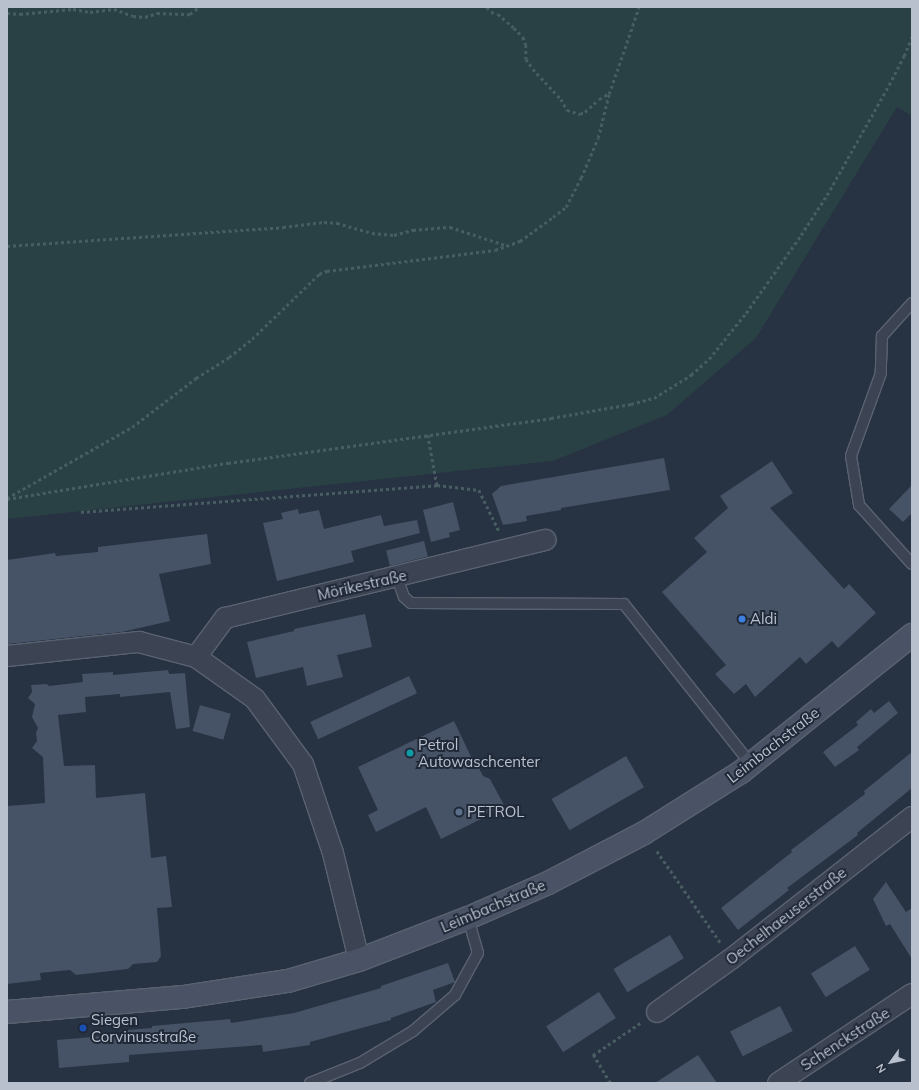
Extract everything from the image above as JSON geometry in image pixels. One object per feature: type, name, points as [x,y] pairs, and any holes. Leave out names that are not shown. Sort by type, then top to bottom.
[{"type":"main road","name":"Leimbachstraße","points":[[7,1012],[183,997],[288,981],[358,960],[468,918],[548,883],[644,832],[751,764],[912,635]]},
{"type":"street","name":"Mörikestraße","points":[[196,657],[225,618],[546,540]]},
{"type":"street","points":[[7,656],[139,642],[196,657],[255,699],[303,764],[333,853],[358,960]]},
{"type":"street","name":"Oechelhaeuserstraße","points":[[657,1012],[731,958],[912,816]]},
{"type":"street","name":"Schenckstraße","points":[[778,1083],[912,994]]},
{"type":"lane","points":[[912,303],[882,336],[882,373],[851,456],[858,505],[912,564]]},
{"type":"lane","points":[[397,577],[404,597],[411,603],[624,604],[751,764]]},
{"type":"lane","points":[[310,1083],[360,1063],[413,1031],[455,995],[478,953],[468,918]]},
{"type":"path","points":[[7,13],[20,14],[73,9],[90,12],[114,9],[133,16],[146,17],[157,13],[190,14],[199,7]]},
{"type":"path","points":[[487,7],[491,12],[498,14],[523,37],[526,45],[526,59],[533,69],[561,99],[567,110],[580,114],[585,112],[599,99],[609,94]]},
{"type":"path","points":[[7,498],[132,427],[196,378],[229,357],[252,339],[319,274],[327,271],[404,262],[508,246],[520,241],[566,207],[581,178],[598,138],[609,94],[639,7]]},
{"type":"path","points":[[7,498],[228,463],[551,418],[631,404],[654,398],[691,375],[709,359],[746,314],[802,235],[850,156],[904,56],[912,36]]},
{"type":"path","points":[[7,246],[283,227],[324,222],[337,223],[372,233],[394,235],[413,230],[450,227],[508,246]]},
{"type":"path","points":[[428,435],[437,485]]},
{"type":"path","points":[[81,512],[437,485],[479,490],[508,550]]},
{"type":"path","points":[[644,832],[731,958]]},
{"type":"path","points":[[610,1083],[593,1055],[657,1012]]},
{"type":"green space","points":[[7,7],[912,7],[912,116],[897,107],[756,338],[667,415],[553,461],[7,519]]},
{"type":"building","points":[[664,458],[670,490],[561,508],[561,510],[526,516],[527,521],[503,525],[492,494],[501,486]]},
{"type":"building","points":[[772,461],[793,493],[770,508],[844,589],[849,584],[876,613],[838,648],[832,641],[806,664],[800,657],[755,697],[746,684],[734,694],[715,674],[726,665],[662,592],[707,552],[694,538],[728,508],[720,496]]},
{"type":"building","points":[[912,485],[912,513],[903,522],[889,509]]},
{"type":"building","points":[[453,502],[460,530],[449,533],[450,537],[431,542],[423,510]]},
{"type":"building","points":[[298,509],[299,514],[319,510],[324,529],[381,515],[384,526],[417,520],[420,533],[351,551],[354,562],[277,581],[263,523],[283,519],[281,513]]},
{"type":"building","points":[[207,534],[211,564],[159,574],[170,621],[122,632],[7,644],[7,560],[55,553],[56,556],[98,552],[98,547]]},
{"type":"building","points":[[424,541],[428,557],[390,566],[386,550]]},
{"type":"building","points":[[365,614],[372,647],[337,655],[343,677],[307,686],[303,667],[256,678],[247,642],[294,631],[294,629]]},
{"type":"building","points":[[168,670],[169,674],[185,673],[190,727],[176,729],[170,692],[120,697],[120,694],[85,697],[86,712],[58,715],[64,766],[95,765],[96,798],[145,793],[151,858],[166,856],[172,907],[157,908],[161,956],[157,962],[133,964],[128,969],[76,975],[70,970],[40,973],[41,980],[7,984],[7,806],[45,803],[43,757],[32,748],[37,741],[36,733],[38,728],[32,717],[35,704],[28,698],[32,692],[31,685],[47,684],[49,686],[83,682],[82,674],[113,672],[113,675]]},
{"type":"building","points":[[409,676],[417,693],[318,739],[310,722]]},
{"type":"building","points":[[889,701],[898,713],[857,747],[859,750],[835,767],[823,752],[858,725],[856,722],[871,709],[874,713]]},
{"type":"building","points":[[200,705],[231,714],[223,740],[193,731]]},
{"type":"building","points":[[454,721],[474,763],[476,762],[483,776],[490,779],[504,805],[480,817],[481,819],[441,839],[426,807],[376,832],[368,815],[378,810],[358,767]]},
{"type":"building","points":[[912,752],[912,788],[857,833],[858,835],[787,888],[789,890],[738,930],[721,908],[792,852],[791,850],[865,794],[864,791]]},
{"type":"building","points":[[626,756],[644,787],[570,830],[552,799]]},
{"type":"building","points":[[886,882],[906,912],[912,908],[912,959],[890,924],[886,926],[873,899]]},
{"type":"building","points":[[670,935],[684,958],[627,992],[613,969]]},
{"type":"building","points":[[855,946],[870,970],[826,997],[811,974]]},
{"type":"building","points":[[448,963],[455,982],[433,990],[436,1002],[391,1018],[391,1020],[310,1042],[310,1045],[263,1052],[262,1045],[129,1055],[129,1062],[59,1068],[57,1040],[127,1034],[127,1030],[152,1028],[152,1026],[230,1019],[231,1023],[294,1013],[381,988],[381,986]]},
{"type":"building","points":[[599,992],[616,1018],[563,1052],[546,1026]]},
{"type":"building","points":[[780,1006],[793,1031],[743,1056],[730,1031]]},
{"type":"building","points":[[698,1055],[717,1083],[655,1083]]},
{"type":"place","name":"Aldi","points":[[742,619]]},
{"type":"place","name":"Petrol Autowaschcenter","points":[[410,753]]},
{"type":"place","name":"PETROL","points":[[459,812]]},
{"type":"place","name":"Siegen Corvinusstraße","points":[[83,1028]]}]
